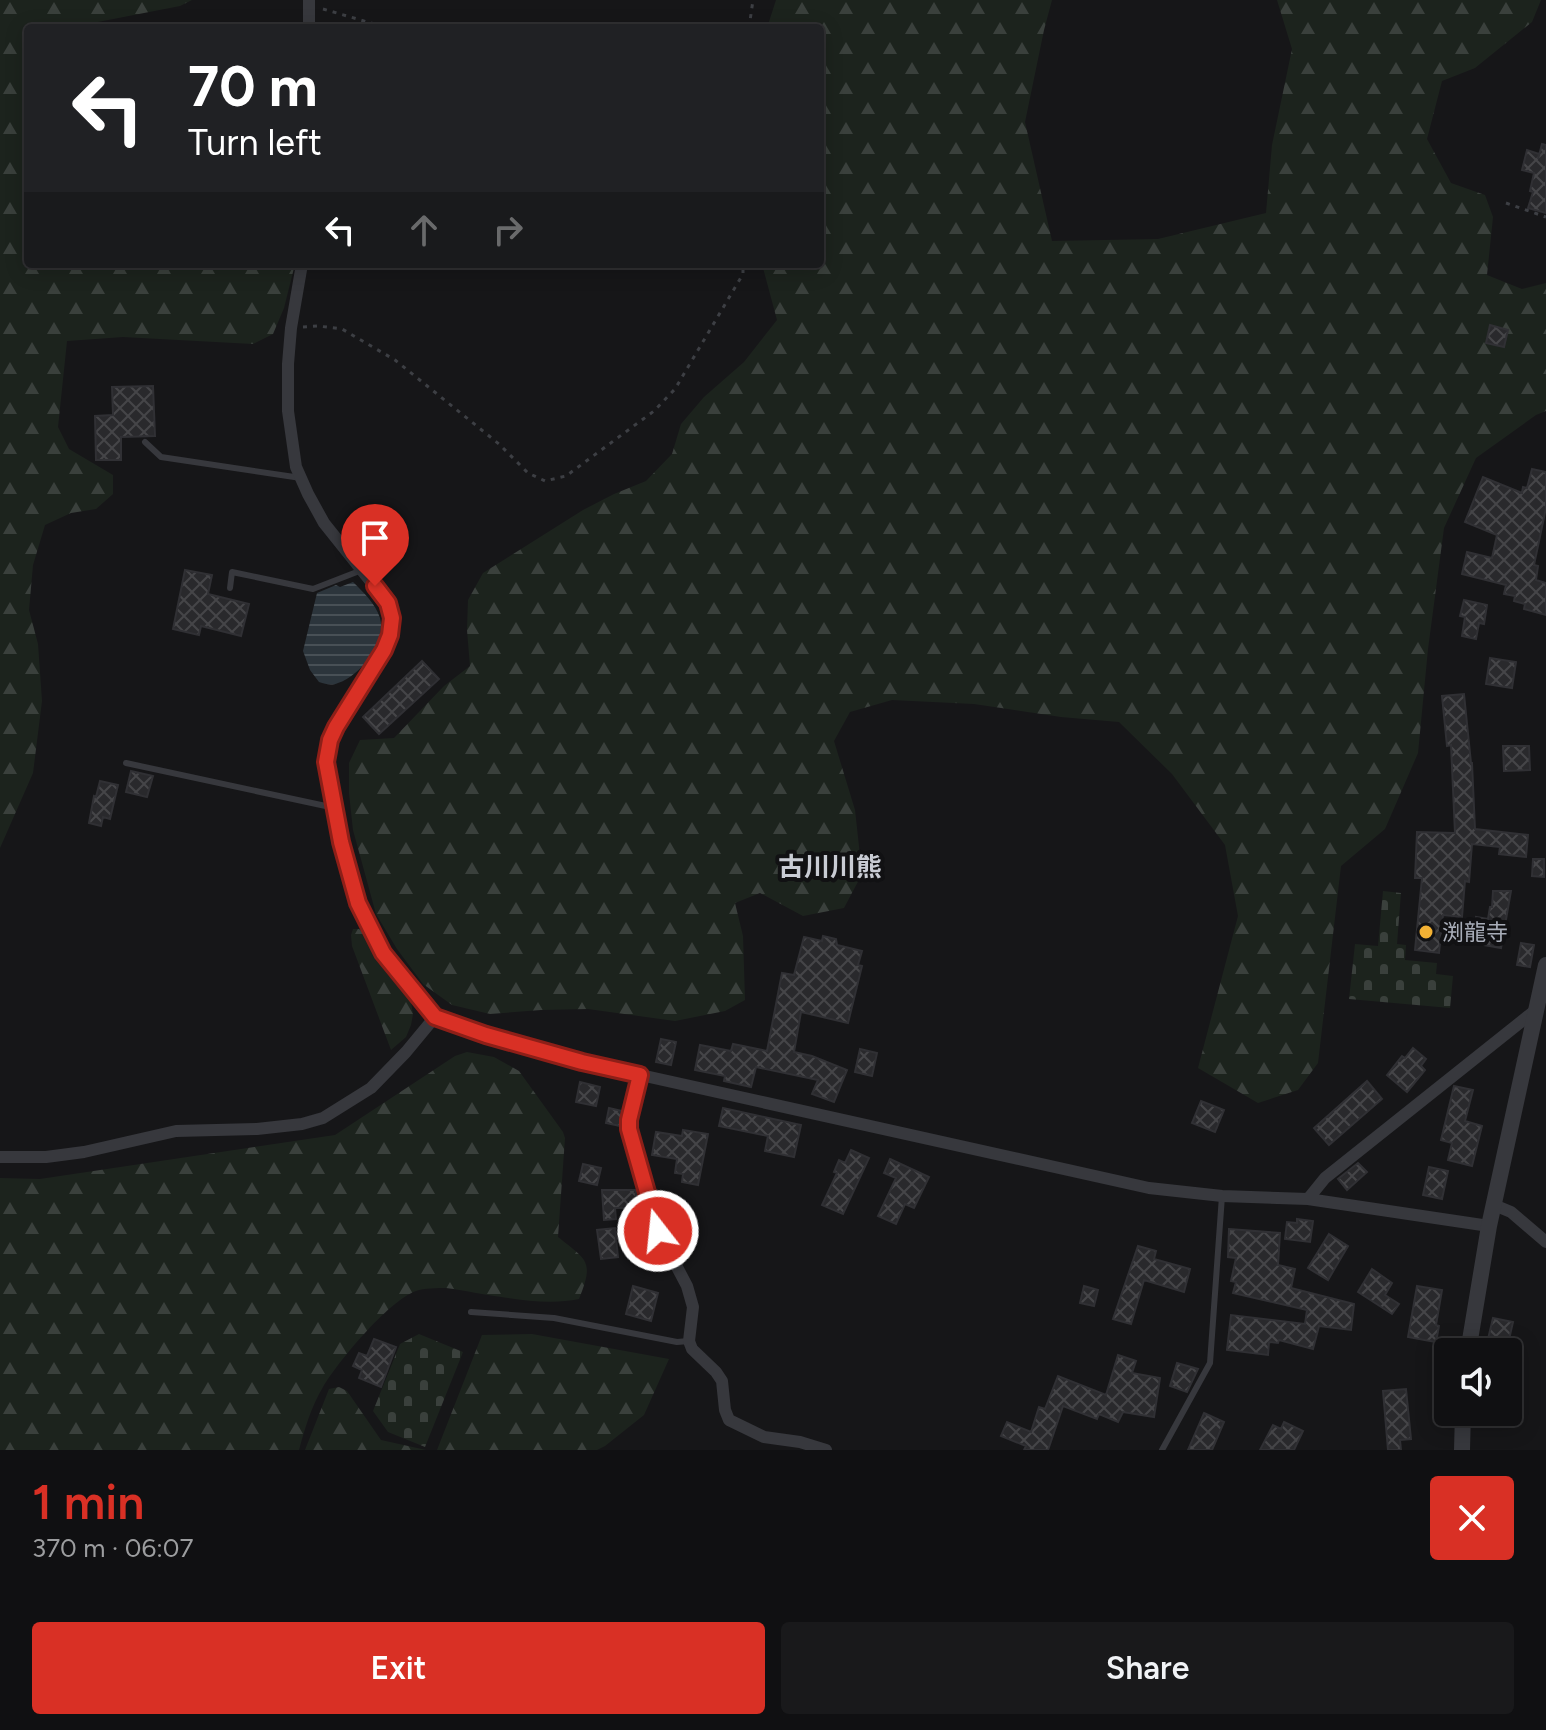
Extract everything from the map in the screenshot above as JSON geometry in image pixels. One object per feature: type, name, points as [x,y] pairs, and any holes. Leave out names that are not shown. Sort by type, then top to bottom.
[{"type":"street","points":[[309,24],[310,3]]},
{"type":"street","points":[[301,268],[288,364],[288,411],[296,467],[324,523],[388,603],[392,618],[384,650],[336,727],[326,762],[341,842],[363,915],[383,953],[435,1017],[582,1062],[1149,1188],[1222,1196],[1308,1199],[1489,1226]]},
{"type":"street","points":[[1470,1338],[1489,1226],[1546,965]]},
{"type":"street","points":[[1308,1199],[1325,1178],[1537,1009]]},
{"type":"street","points":[[0,1157],[46,1157],[84,1152],[176,1131],[257,1129],[302,1124],[323,1118],[371,1088],[435,1017]]},
{"type":"street","points":[[640,1075],[629,1129],[658,1231],[687,1286],[693,1307],[689,1341],[692,1349],[722,1381],[729,1420],[764,1437],[800,1442],[826,1450]]},
{"type":"street","points":[[1494,1205],[1511,1212],[1546,1242]]},
{"type":"street","points":[[1462,1450],[1463,1426]]},
{"type":"lane","points":[[145,442],[161,457],[301,478]]},
{"type":"lane","points":[[230,588],[232,572],[313,589],[362,570]]},
{"type":"lane","points":[[126,763],[335,808]]},
{"type":"lane","points":[[1162,1450],[1210,1363],[1222,1196]]},
{"type":"lane","points":[[471,1312],[554,1318],[677,1342],[689,1341]]},
{"type":"path","points":[[750,24],[753,0]]},
{"type":"path","points":[[310,3],[376,24]]},
{"type":"path","points":[[1506,203],[1546,217]]},
{"type":"path","points":[[291,328],[318,326],[342,329],[395,360],[499,444],[528,473],[545,481],[566,476],[654,411],[675,389],[743,274],[743,268]]},
{"type":"green space","points":[[0,0],[192,0],[180,6],[88,24],[24,24],[24,268],[294,268],[284,308],[273,334],[253,344],[123,337],[67,341],[58,427],[69,449],[113,475],[113,494],[96,509],[71,513],[45,525],[33,565],[29,610],[38,644],[42,701],[33,773],[0,848]]},
{"type":"green space","points":[[776,0],[1052,0],[1025,122],[1052,241],[1158,239],[1266,213],[1272,145],[1292,49],[1277,0],[1541,0],[1532,22],[1475,68],[1442,81],[1427,139],[1451,183],[1485,195],[1493,217],[1487,275],[1522,289],[1546,283],[1546,411],[1476,458],[1444,528],[1418,753],[1385,829],[1341,866],[1318,1063],[1298,1090],[1258,1103],[1198,1068],[1238,916],[1225,845],[1172,774],[1119,722],[974,704],[892,700],[850,712],[834,741],[855,810],[862,874],[844,908],[803,916],[760,893],[735,903],[743,936],[745,1000],[725,1011],[675,1021],[588,1009],[490,1014],[452,1005],[423,984],[376,914],[353,830],[349,793],[349,763],[360,740],[394,738],[444,686],[470,666],[468,600],[483,573],[583,510],[646,481],[672,454],[681,424],[704,397],[744,362],[777,320],[763,268],[824,268],[824,24],[768,24]]},
{"type":"green space","points":[[1383,891],[1401,893],[1397,944],[1406,945],[1405,960],[1437,963],[1436,974],[1453,976],[1450,1008],[1349,999],[1355,944],[1378,946]]},
{"type":"green space","points":[[353,929],[364,933],[384,970],[411,1002],[413,1014],[406,1037],[391,1050],[352,946]]},
{"type":"green space","points":[[467,1052],[494,1057],[519,1071],[563,1132],[558,1237],[576,1251],[585,1263],[586,1277],[579,1299],[554,1302],[528,1300],[446,1288],[419,1290],[405,1297],[365,1333],[330,1376],[312,1410],[299,1450],[0,1450],[0,1178],[40,1179],[335,1135],[455,1056]]},
{"type":"green space","points":[[419,1334],[463,1352],[425,1447],[388,1432],[373,1411],[400,1344]]},
{"type":"green space","points":[[532,1334],[669,1359],[644,1415],[597,1450],[437,1450],[482,1335]]},
{"type":"green space","points":[[339,1387],[347,1391],[381,1440],[426,1450],[305,1450],[329,1389]]},
{"type":"shaded area","points":[[353,582],[369,598],[380,618],[376,647],[363,666],[346,679],[335,684],[319,682],[310,670],[303,651],[317,593]]},
{"type":"building","points":[[1542,144],[1546,145],[1546,213],[1528,208],[1534,173],[1522,170],[1527,150],[1539,154],[1538,159]]},
{"type":"building","points":[[1490,325],[1508,330],[1504,347],[1486,343]]},
{"type":"building","points":[[153,386],[155,436],[121,437],[121,460],[96,460],[95,416],[113,415],[112,387]]},
{"type":"building","points":[[1532,469],[1546,472],[1546,508],[1534,565],[1538,566],[1536,580],[1546,583],[1546,615],[1524,609],[1525,604],[1514,601],[1515,596],[1504,594],[1506,585],[1462,574],[1467,552],[1492,558],[1497,535],[1465,522],[1483,477],[1522,493],[1523,487],[1527,488]]},
{"type":"building","points":[[185,570],[212,575],[208,594],[249,604],[241,636],[201,626],[199,635],[173,629]]},
{"type":"building","points":[[1464,600],[1487,605],[1484,624],[1479,623],[1476,639],[1462,636],[1465,617],[1460,616]]},
{"type":"building","points":[[1490,658],[1516,662],[1512,688],[1486,684]]},
{"type":"building","points":[[422,661],[439,679],[379,734],[363,717]]},
{"type":"building","points":[[1464,694],[1475,829],[1528,835],[1526,857],[1499,854],[1500,847],[1472,844],[1462,917],[1443,915],[1439,953],[1415,950],[1422,878],[1415,878],[1417,832],[1455,833],[1451,745],[1447,746],[1442,696]]},
{"type":"building","points":[[1503,746],[1529,746],[1530,770],[1504,771]]},
{"type":"building","points":[[131,771],[153,776],[147,797],[126,792]]},
{"type":"building","points":[[100,781],[118,785],[110,819],[103,817],[101,826],[89,823]]},
{"type":"building","points":[[1533,859],[1544,859],[1544,877],[1532,876]]},
{"type":"building","points":[[1493,891],[1511,891],[1501,948],[1472,943],[1476,917],[1488,919]]},
{"type":"building","points":[[823,936],[836,939],[837,945],[862,951],[858,965],[862,966],[848,1023],[801,1012],[794,1052],[847,1070],[834,1102],[812,1094],[818,1080],[756,1067],[751,1087],[724,1081],[725,1076],[695,1070],[700,1045],[731,1051],[733,1044],[767,1051],[782,973],[794,975],[804,937],[822,941]]},
{"type":"building","points":[[1521,943],[1534,945],[1530,967],[1517,965]]},
{"type":"building","points":[[661,1039],[676,1042],[671,1065],[656,1062]]},
{"type":"building","points":[[1413,1048],[1426,1059],[1421,1066],[1425,1070],[1407,1092],[1387,1075]]},
{"type":"building","points":[[860,1049],[877,1053],[872,1076],[855,1072]]},
{"type":"building","points":[[1367,1081],[1382,1099],[1329,1145],[1314,1128]]},
{"type":"building","points":[[580,1082],[600,1087],[596,1106],[576,1102]]},
{"type":"building","points":[[1454,1086],[1473,1090],[1465,1121],[1482,1126],[1472,1166],[1448,1160],[1452,1143],[1441,1140]]},
{"type":"building","points":[[1201,1101],[1224,1110],[1215,1132],[1192,1123]]},
{"type":"building","points":[[609,1108],[622,1111],[620,1126],[606,1123]]},
{"type":"building","points":[[723,1108],[801,1125],[794,1157],[765,1151],[768,1136],[719,1126]]},
{"type":"building","points":[[683,1130],[708,1134],[698,1185],[682,1182],[683,1174],[675,1173],[677,1159],[652,1155],[656,1132],[682,1136]]},
{"type":"building","points":[[851,1150],[869,1158],[843,1214],[822,1205],[837,1173],[834,1172],[839,1160],[845,1163]]},
{"type":"building","points":[[890,1159],[929,1177],[914,1208],[905,1204],[896,1224],[878,1216],[896,1178],[884,1173]]},
{"type":"building","points":[[1358,1163],[1367,1172],[1347,1190],[1338,1179]]},
{"type":"building","points":[[583,1164],[601,1168],[597,1185],[579,1181]]},
{"type":"building","points":[[1429,1167],[1448,1171],[1442,1199],[1423,1195]]},
{"type":"building","points":[[602,1190],[636,1190],[636,1208],[615,1208],[616,1219],[604,1220]]},
{"type":"building","points":[[1297,1219],[1313,1221],[1310,1242],[1285,1239],[1287,1222],[1297,1223]]},
{"type":"building","points":[[615,1228],[618,1257],[601,1259],[597,1230]]},
{"type":"building","points":[[1229,1229],[1280,1233],[1278,1265],[1295,1269],[1291,1288],[1354,1304],[1351,1330],[1319,1326],[1313,1349],[1279,1340],[1278,1343],[1269,1342],[1268,1355],[1227,1350],[1231,1315],[1305,1324],[1307,1310],[1233,1293],[1236,1282],[1231,1281],[1236,1258],[1228,1257]]},
{"type":"building","points":[[1329,1234],[1348,1246],[1328,1280],[1308,1268]]},
{"type":"building","points":[[1138,1246],[1156,1251],[1154,1259],[1190,1269],[1184,1292],[1144,1280],[1131,1324],[1113,1319]]},
{"type":"building","points":[[1372,1269],[1392,1283],[1385,1295],[1399,1304],[1392,1314],[1358,1292]]},
{"type":"building","points":[[633,1286],[658,1293],[651,1321],[626,1314]]},
{"type":"building","points":[[1084,1286],[1098,1290],[1094,1306],[1080,1303]]},
{"type":"building","points":[[1417,1286],[1442,1290],[1437,1338],[1434,1342],[1408,1337]]},
{"type":"building","points":[[1493,1318],[1513,1322],[1509,1338],[1488,1338]]},
{"type":"building","points":[[374,1339],[396,1347],[381,1387],[359,1378],[362,1370],[353,1366],[359,1353],[367,1356]]},
{"type":"building","points":[[1118,1355],[1136,1361],[1132,1373],[1160,1378],[1154,1417],[1123,1412],[1118,1422],[1099,1414],[1097,1419],[1063,1406],[1048,1450],[1024,1450],[1026,1446],[1001,1436],[1007,1422],[1031,1432],[1039,1407],[1045,1409],[1058,1376],[1106,1395]]},
{"type":"building","points":[[1177,1363],[1198,1369],[1187,1392],[1170,1386]]},
{"type":"building","points":[[1406,1389],[1411,1439],[1400,1440],[1401,1450],[1388,1450],[1383,1391]]},
{"type":"building","points":[[1204,1413],[1224,1422],[1212,1450],[1188,1450]]},
{"type":"building","points":[[1284,1422],[1303,1431],[1294,1450],[1260,1450],[1273,1425],[1281,1429]]},
{"type":"place","name":"渕龍寺","points":[[1426,932]]},
{"type":"district","name":"古川川熊","points":[[830,867]]},
{"type":"route","points":[[375,586],[388,603],[392,618],[390,635],[384,650],[336,727],[326,762],[341,842],[358,903],[383,953],[435,1017],[486,1035],[640,1075],[629,1129],[658,1231]]}]
